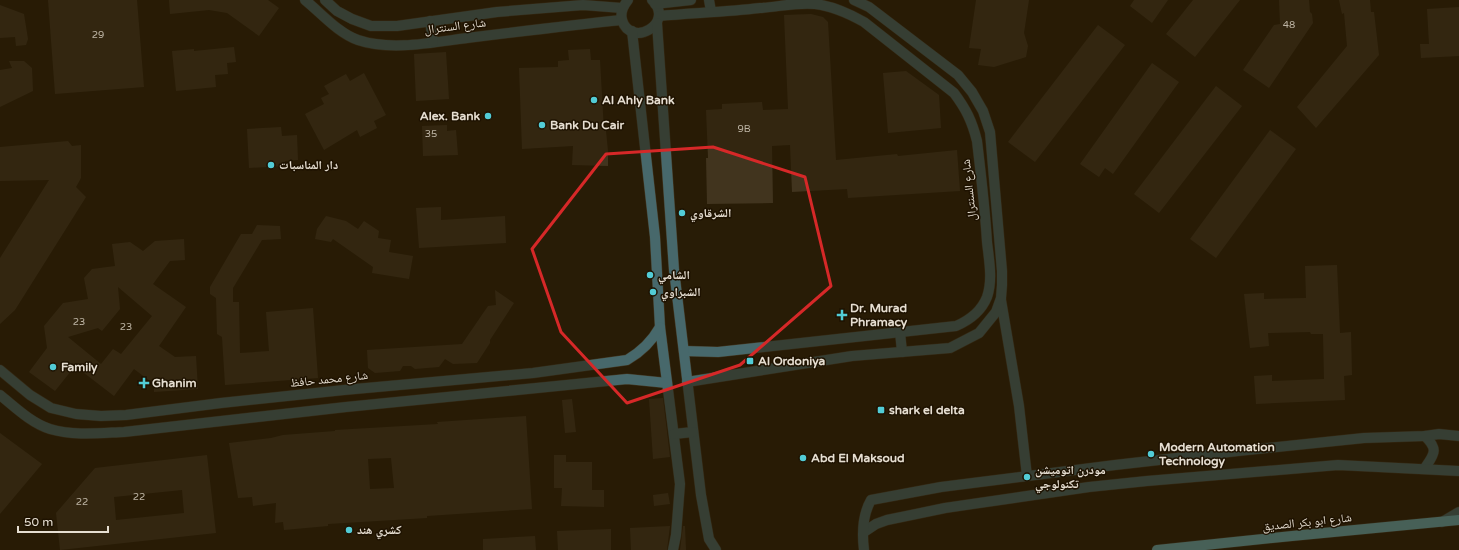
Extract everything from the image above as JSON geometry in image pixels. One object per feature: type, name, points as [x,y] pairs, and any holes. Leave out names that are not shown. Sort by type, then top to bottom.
[{"type":"main road","name":"شارع ابو بكر الصديق","points":[[1157,550],[1459,520]]},
{"type":"street","name":"شارع السنترال","points":[[305,0],[339,28],[356,39],[376,45],[433,42],[622,20]]},
{"type":"street","name":"شارع السنترال","points":[[325,0],[337,12],[371,26],[397,26],[497,12],[627,2]]},
{"type":"street","points":[[691,0],[654,2],[657,7],[658,20],[674,270],[702,502],[710,539],[716,550]]},
{"type":"street","points":[[710,0],[711,11]]},
{"type":"street","points":[[854,0],[869,7],[958,75],[972,92],[983,111],[990,132],[1002,271],[1001,298],[1019,406],[1027,476]]},
{"type":"street","points":[[627,2],[622,20],[625,26],[632,31],[639,33],[649,31],[658,20]]},
{"type":"street","name":"شارع السنترال","points":[[658,20],[711,11],[815,4],[832,7],[843,11],[864,22],[954,92],[965,107],[973,123],[977,141],[990,276],[990,287],[987,298],[982,307],[975,315],[956,326],[718,352],[684,351]]},
{"type":"street","points":[[574,6],[579,25]]},
{"type":"street","points":[[430,21],[433,42]]},
{"type":"street","points":[[632,31],[655,237],[660,327],[680,484],[677,528],[673,550]]},
{"type":"street","points":[[655,237],[672,235]]},
{"type":"street","points":[[687,382],[852,356],[950,348],[979,333],[996,312],[1001,298]]},
{"type":"street","name":"شارع محمد حافظ","points":[[0,370],[30,395],[51,408],[76,414],[101,416],[126,415],[344,390],[533,372],[627,360],[638,354],[654,337],[660,327]]},
{"type":"street","points":[[900,332],[902,352]]},
{"type":"street","points":[[0,395],[27,417],[49,429],[75,432],[124,432],[346,407],[627,379],[667,383]]},
{"type":"street","points":[[344,390],[346,407]]},
{"type":"street","points":[[674,434],[693,432]]},
{"type":"street","points":[[864,550],[866,508],[871,500],[941,487],[1238,451],[1364,438],[1425,436],[1439,434],[1459,436]]},
{"type":"street","points":[[1425,436],[1432,443],[1434,448],[1432,458],[1425,468]]},
{"type":"street","points":[[864,532],[876,524],[887,520],[918,513],[1089,487],[1338,465],[1459,470]]},
{"type":"street","points":[[1086,469],[1089,487]]},
{"type":"street","points":[[1441,522],[1459,512]]},
{"type":"highlighted area","points":[[713,147],[805,177],[831,286],[740,365],[627,403],[561,332],[532,249],[606,154]]},
{"type":"building","points":[[48,0],[137,0],[144,87],[55,94]]},
{"type":"building","points":[[169,0],[268,0],[279,8],[259,36],[227,13],[209,10],[170,14]]},
{"type":"building","points":[[976,0],[1029,0],[1024,33],[1028,46],[1026,57],[994,67],[978,65],[981,49],[969,48]]},
{"type":"building","points":[[1134,0],[1168,0],[1152,23],[1130,6]]},
{"type":"building","points":[[1193,0],[1240,0],[1195,57],[1166,34]]},
{"type":"building","points":[[1279,0],[1309,0],[1313,23],[1269,88],[1243,70],[1274,25],[1280,24]]},
{"type":"building","points":[[1339,0],[1370,0],[1371,12],[1374,12],[1379,55],[1316,128],[1297,107],[1347,46],[1344,13],[1342,14]]},
{"type":"building","points":[[0,5],[24,14],[28,39],[26,45],[16,46],[15,37],[0,38]]},
{"type":"building","points":[[1459,7],[1459,56],[1421,58],[1420,44],[1429,44],[1427,9]]},
{"type":"building","points":[[811,14],[823,17],[828,22],[836,160],[957,150],[960,191],[848,198],[847,189],[792,192],[790,145],[772,146],[773,203],[707,204],[706,158],[708,158],[706,110],[722,109],[722,104],[762,102],[763,110],[788,109],[784,15]]},
{"type":"building","points":[[1098,25],[1125,45],[1035,162],[1008,142]]},
{"type":"building","points":[[234,47],[236,62],[227,63],[228,74],[215,75],[216,87],[176,91],[172,51],[194,49],[194,51]]},
{"type":"building","points":[[590,49],[591,60],[600,60],[604,131],[606,131],[608,166],[572,165],[573,146],[522,149],[519,68],[558,67],[558,61],[569,60],[568,50]]},
{"type":"building","points":[[446,52],[449,99],[416,101],[414,54]]},
{"type":"building","points":[[9,61],[24,61],[32,68],[33,91],[0,107],[0,70],[12,68]]},
{"type":"building","points":[[1152,63],[1179,82],[1113,174],[1105,168],[1099,177],[1080,164]]},
{"type":"building","points":[[906,71],[939,95],[941,128],[888,133],[883,73]]},
{"type":"building","points":[[364,73],[386,115],[374,121],[377,128],[360,137],[357,130],[324,150],[305,114],[324,104],[321,98],[329,94],[324,86],[346,74],[350,81]]},
{"type":"building","points":[[1216,86],[1242,106],[1159,213],[1134,194]]},
{"type":"building","points":[[447,125],[447,131],[456,130],[458,155],[423,156],[422,126]]},
{"type":"building","points":[[281,127],[282,136],[297,135],[298,160],[285,161],[285,166],[249,168],[247,129]]},
{"type":"building","points":[[1270,130],[1296,149],[1216,258],[1190,239]]},
{"type":"building","points":[[68,141],[72,146],[81,145],[81,178],[76,187],[86,197],[15,310],[0,324],[0,258],[49,180],[0,181],[0,147]]},
{"type":"building","points":[[441,207],[441,220],[505,216],[506,243],[419,248],[416,208]]},
{"type":"building","points":[[326,216],[346,221],[358,229],[364,221],[379,231],[378,238],[391,240],[389,252],[413,256],[409,279],[372,273],[373,267],[333,239],[331,242],[315,239],[317,229]]},
{"type":"building","points":[[257,225],[280,226],[281,239],[262,240],[233,288],[233,302],[239,302],[240,353],[269,351],[266,312],[313,308],[318,378],[225,385],[222,337],[217,334],[216,298],[210,294],[210,287],[241,234],[252,234]]},
{"type":"building","points":[[184,239],[185,260],[170,261],[153,284],[186,307],[159,346],[175,357],[196,356],[198,389],[154,392],[154,384],[134,369],[114,396],[75,366],[55,391],[29,372],[47,348],[44,326],[63,303],[88,299],[84,278],[92,269],[115,266],[112,244],[130,242],[143,251],[155,241]],"holes":[[[118,287],[152,316],[121,354],[113,349],[101,364],[68,337],[98,328],[102,331],[120,309]]]},
{"type":"building","points":[[1337,265],[1340,333],[1351,332],[1352,375],[1344,376],[1345,400],[1256,404],[1254,376],[1272,375],[1272,381],[1324,379],[1323,334],[1311,334],[1310,332],[1268,333],[1269,346],[1250,348],[1244,294],[1264,293],[1264,299],[1306,298],[1305,266]]},
{"type":"building","points":[[495,290],[514,303],[477,363],[453,364],[445,359],[439,367],[415,369],[411,366],[403,366],[400,371],[375,373],[368,368],[367,350],[462,344],[488,306],[496,305]]},
{"type":"building","points":[[663,398],[670,457],[653,459],[649,399]]},
{"type":"building","points":[[572,399],[576,432],[565,433],[562,400]]},
{"type":"building","points":[[526,416],[532,509],[427,516],[427,518],[328,524],[328,526],[284,530],[283,522],[275,523],[276,503],[253,506],[252,497],[238,498],[229,443],[271,438],[283,435],[335,430],[438,424],[437,422]],"holes":[[[391,458],[394,488],[370,489],[368,459]]]},
{"type":"building","points":[[0,433],[42,464],[0,514]]},
{"type":"building","points":[[207,455],[216,533],[60,550],[56,513],[95,468]],"holes":[[[182,490],[184,513],[116,520],[114,497]]]},
{"type":"building","points":[[554,455],[566,455],[566,462],[592,462],[592,490],[604,490],[604,507],[561,506],[562,488],[554,488]]},
{"type":"building","points":[[668,493],[670,504],[654,506],[653,495]]},
{"type":"building","points":[[670,526],[667,550],[631,550],[630,528]]},
{"type":"building","points":[[683,526],[685,526],[686,550],[680,550]]},
{"type":"building","points":[[611,529],[611,550],[558,550],[557,531]]},
{"type":"building","points":[[535,536],[536,550],[483,550],[483,539]]},
{"type":"place","name":"Al Ahly Bank","points":[[594,100]]},
{"type":"place","name":"Alex. Bank","points":[[488,116]]},
{"type":"place","name":"Bank Du Cair","points":[[542,125]]},
{"type":"place","name":"دار المناسبات","points":[[271,165]]},
{"type":"place","name":"الشرقاوي","points":[[682,213]]},
{"type":"place","name":"الشامي","points":[[650,275]]},
{"type":"place","name":"الشبراوي","points":[[653,292]]},
{"type":"place","name":"Dr. Murad Phramacy","points":[[842,315]]},
{"type":"place","name":"Al Ordoniya","points":[[750,361]]},
{"type":"place","name":"Family","points":[[53,367]]},
{"type":"place","name":"Ghanim","points":[[144,383]]},
{"type":"place","name":"shark el delta","points":[[881,410]]},
{"type":"place","name":"Modern Automation Technology","points":[[1151,454]]},
{"type":"place","name":"Abd El Maksoud","points":[[803,458]]},
{"type":"place","name":"مودرن اتوميشن تكنولوجي","points":[[1027,477]]},
{"type":"place","name":"كشري هند","points":[[349,530]]}]
